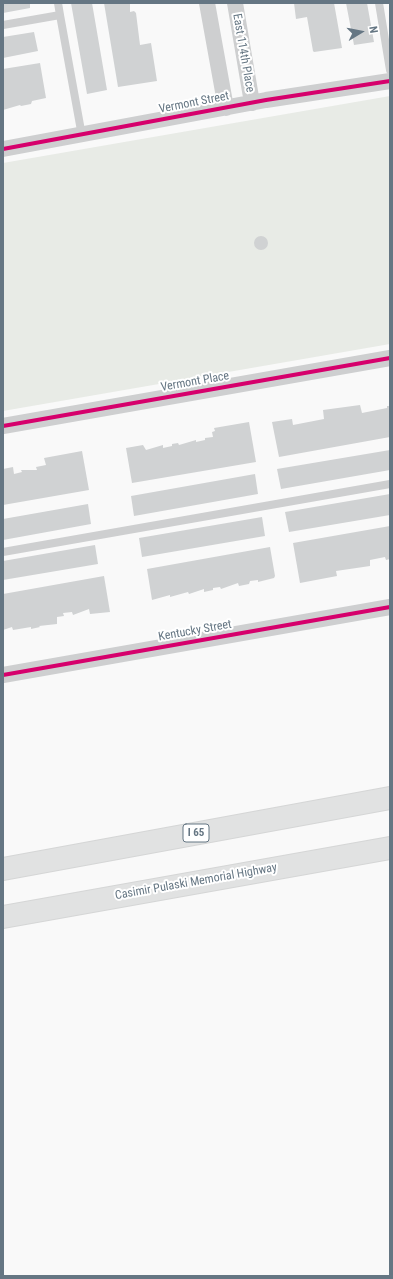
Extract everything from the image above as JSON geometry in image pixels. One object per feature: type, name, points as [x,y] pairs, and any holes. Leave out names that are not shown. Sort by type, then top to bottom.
[{"type":"highway","name":"I 65","points":[[3,869],[390,798]]},
{"type":"highway","name":"Casimir Pulaski Memorial Highway","points":[[3,917],[390,848]]},
{"type":"street","points":[[207,3],[226,108]]},
{"type":"street","name":"East 114th Place","points":[[235,3],[252,103]]},
{"type":"street","name":"Vermont Street","points":[[3,149],[82,136],[252,103],[390,81]]},
{"type":"street","name":"Vermont Place","points":[[3,426],[390,358]]},
{"type":"street","name":"Kentucky Street","points":[[3,674],[390,607]]},
{"type":"lane","points":[[58,3],[82,136]]},
{"type":"lane","points":[[379,3],[390,70]]},
{"type":"lane","points":[[3,25],[60,15]]},
{"type":"lane","points":[[3,552],[390,484]]},
{"type":"shaded area","points":[[390,96],[390,344],[3,411],[3,163]]},
{"type":"building","points":[[3,3],[30,3],[30,8],[3,13]]},
{"type":"building","points":[[71,3],[92,3],[107,90],[87,94]]},
{"type":"building","points":[[104,3],[130,3],[130,12],[134,11],[136,13],[140,45],[151,43],[157,81],[118,87]]},
{"type":"building","points":[[294,3],[334,3],[342,48],[314,52],[307,17],[296,19]]},
{"type":"building","points":[[346,3],[367,3],[374,42],[354,45]]},
{"type":"building","points":[[34,32],[38,51],[3,58],[3,37]]},
{"type":"building","points":[[40,63],[46,98],[32,101],[31,104],[20,105],[3,110],[3,69]]},
{"type":"building","points":[[261,236],[266,238],[268,243],[266,248],[261,250],[256,248],[254,243],[256,238]]},
{"type":"building","points":[[360,405],[362,413],[387,408],[387,406],[390,406],[390,437],[279,457],[272,422],[292,419],[293,425],[324,419],[323,410]]},
{"type":"building","points":[[249,422],[256,462],[132,483],[126,448],[143,445],[146,450],[163,445],[163,448],[172,446],[172,444],[178,443],[179,445],[196,440],[196,442],[205,440],[205,438],[213,437],[212,432],[215,431],[214,428]]},
{"type":"building","points":[[390,450],[390,470],[281,489],[277,469]]},
{"type":"building","points":[[82,451],[89,490],[3,505],[3,469],[13,467],[14,474],[22,472],[21,470],[37,470],[36,467],[46,465],[44,458]]},
{"type":"building","points":[[255,474],[258,494],[134,516],[131,496]]},
{"type":"building","points":[[390,494],[390,515],[289,532],[285,512]]},
{"type":"building","points":[[88,504],[91,524],[3,540],[3,519]]},
{"type":"building","points":[[262,517],[265,536],[142,557],[139,538]]},
{"type":"building","points":[[390,526],[390,559],[386,560],[385,557],[370,560],[370,566],[336,571],[337,576],[300,583],[293,543]]},
{"type":"building","points":[[95,545],[98,564],[3,580],[3,561]]},
{"type":"building","points":[[270,547],[275,576],[274,578],[258,582],[258,580],[250,581],[249,584],[239,586],[238,583],[221,589],[220,587],[213,588],[213,590],[204,592],[204,589],[189,594],[188,592],[170,597],[170,595],[152,600],[147,569]]},
{"type":"building","points":[[104,576],[110,612],[90,614],[89,609],[73,615],[72,612],[63,613],[64,616],[57,617],[57,624],[39,626],[40,627],[31,629],[31,627],[13,630],[12,627],[3,630],[3,594]]},
{"type":"cycle path","points":[[3,149],[266,100],[390,81]]},
{"type":"cycle path","points":[[3,426],[390,358]]},
{"type":"cycle path","points":[[3,675],[390,607]]}]
